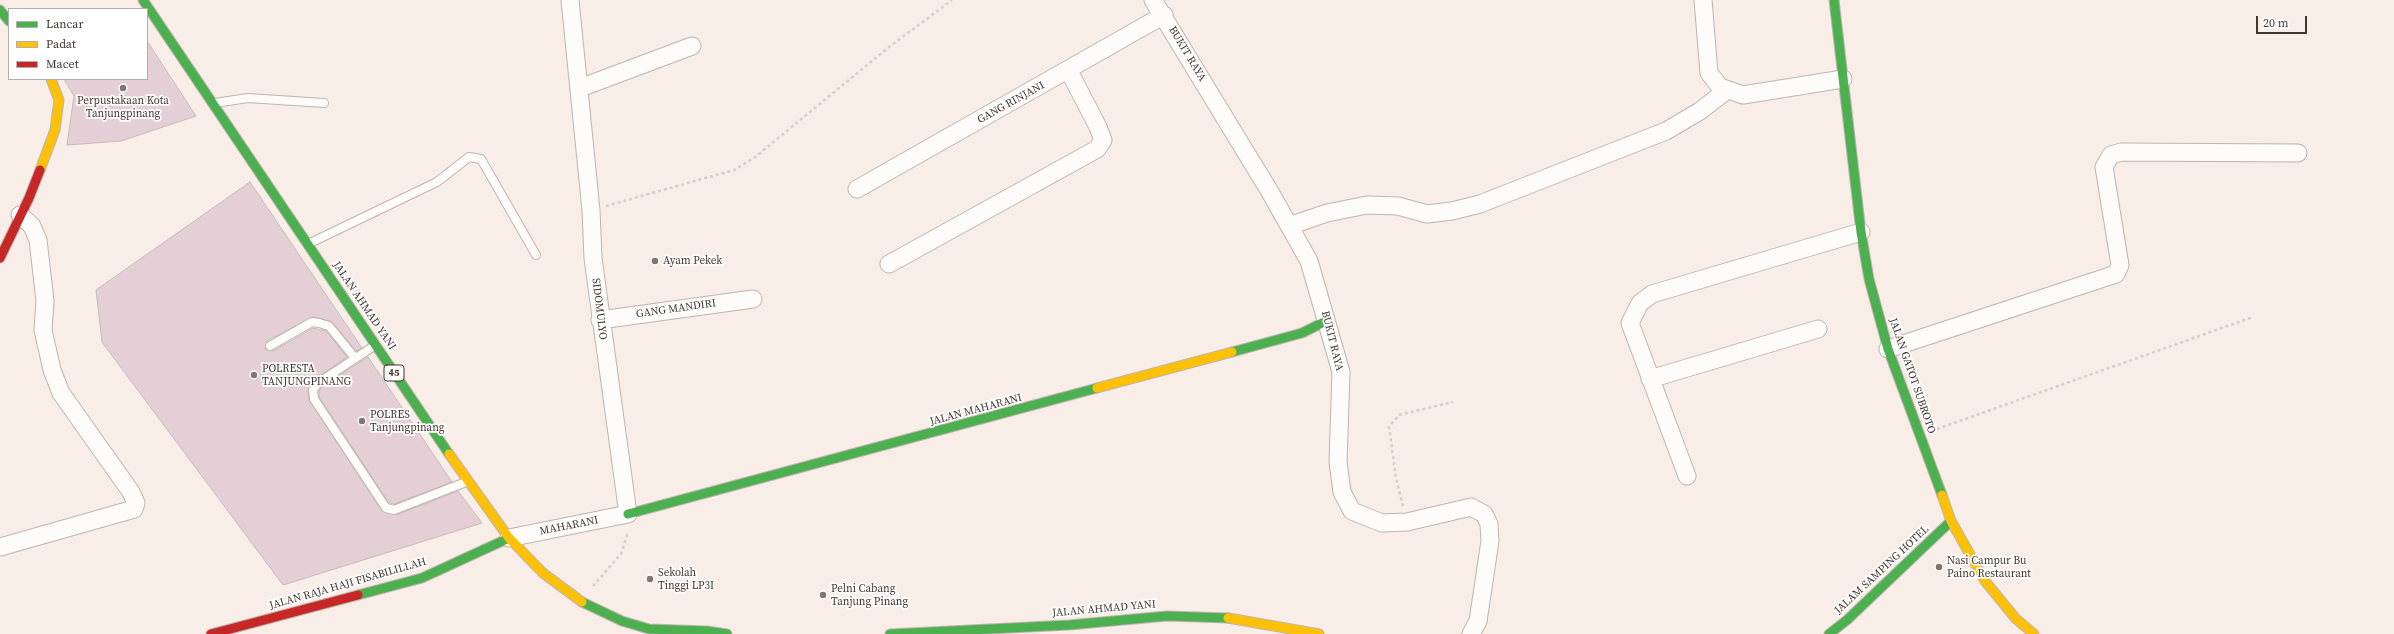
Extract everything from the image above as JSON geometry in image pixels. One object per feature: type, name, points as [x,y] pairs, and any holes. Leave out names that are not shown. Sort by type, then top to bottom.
[{"type":"main road","name":"JALAN AHMAD YANI","points":[[143,0],[214,103],[467,482],[509,538],[543,573],[580,601],[622,621],[648,632],[706,631],[727,634]]},
{"type":"main road","name":"JALAN GATOT SUBROTO","points":[[1834,0],[1861,232],[1869,279],[1888,349],[1951,521],[1985,581],[2016,619],[2034,634]]},
{"type":"main road","points":[[0,10],[8,20]]},
{"type":"main road","points":[[0,258],[46,159],[55,130],[59,100],[51,80]]},
{"type":"main road","name":"JALAN MAHARANI","points":[[628,514],[1302,334],[1328,320]]},
{"type":"main road","name":"JALAM SAMPING HOTEL","points":[[1829,634],[1847,620],[1951,521]]},
{"type":"main road","name":"JALAN RAJA HAJI FISABILILLAH","points":[[211,634],[422,578],[509,538]]},
{"type":"main road","name":"JALAN AHMAD YANI","points":[[890,634],[1069,625],[1167,616],[1236,618],[1320,634]]},
{"type":"street","name":"SIDOMULYO","points":[[570,0],[591,210],[593,258],[600,320],[628,514]]},
{"type":"street","name":"BUKIT RAYA","points":[[1153,0],[1164,15],[1309,261],[1328,320],[1341,372],[1338,462],[1342,492],[1352,510],[1382,523],[1407,522],[1471,507],[1484,514],[1489,524],[1490,541],[1478,621],[1471,634]]},
{"type":"street","points":[[1703,0],[1709,73],[1720,87],[1743,95],[1844,78]]},
{"type":"street","name":"GANG RINJANI","points":[[857,189],[1069,71],[1164,15]]},
{"type":"street","points":[[580,88],[692,46]]},
{"type":"street","points":[[889,264],[1096,149],[1103,140],[1098,127],[1069,71]]},
{"type":"street","points":[[1289,226],[1327,213],[1367,205],[1398,206],[1427,214],[1452,211],[1480,204],[1666,131],[1700,110],[1727,90]]},
{"type":"street","points":[[1888,349],[2116,274],[2120,265],[2104,167],[2111,155],[2121,152],[2298,153]]},
{"type":"street","points":[[0,547],[134,509],[136,503],[132,492],[61,392],[52,370],[43,330],[45,301],[38,240],[32,226],[20,215]]},
{"type":"street","points":[[1687,476],[1630,323],[1640,303],[1652,294],[1861,232]]},
{"type":"street","name":"GANG MANDIRI","points":[[600,320],[753,299]]},
{"type":"street","points":[[1650,379],[1818,329]]},
{"type":"street","name":"MAHARANI","points":[[509,538],[628,514]]},
{"type":"lane","points":[[214,103],[248,98],[324,103]]},
{"type":"lane","points":[[307,244],[437,182],[469,157],[481,159],[536,255]]},
{"type":"lane","points":[[270,346],[312,322],[319,322],[329,326],[355,358]]},
{"type":"lane","points":[[376,345],[318,383],[313,390],[314,398],[386,508],[394,510],[467,482]]},
{"type":"path","points":[[591,210],[734,170],[754,158],[889,47],[952,0]]},
{"type":"path","points":[[1920,436],[2253,317]]},
{"type":"path","points":[[1407,522],[1396,478],[1390,427],[1399,415],[1453,402]]},
{"type":"path","points":[[580,601],[620,554],[629,531],[628,514]]},
{"type":"building","name":"Perpustakaan Kota Tanjungpinang","points":[[148,43],[196,116],[121,141],[67,145],[74,96],[65,80],[148,80]]},
{"type":"building","name":"POLRESTA TANJUNGPINANG","points":[[250,182],[362,348],[356,351],[331,321],[313,317],[267,341],[265,349],[273,351],[313,328],[326,331],[347,357],[314,380],[308,390],[309,400],[382,511],[396,515],[458,491],[482,523],[283,585],[102,342],[96,290]]},
{"type":"building","points":[[368,357],[452,482],[394,504],[389,503],[319,397],[319,391],[322,387]]},
{"type":"traffic: fast","points":[[143,0],[449,454]]},
{"type":"traffic: fast","points":[[1834,0],[1861,232],[1869,279],[1888,349],[1942,495]]},
{"type":"traffic: fast","points":[[0,10],[8,20]]},
{"type":"traffic: fast","points":[[1232,352],[1302,333],[1328,320]]},
{"type":"traffic: fast","points":[[628,514],[1097,388]]},
{"type":"traffic: fast","points":[[1829,634],[1847,620],[1951,521]]},
{"type":"traffic: fast","points":[[358,595],[422,578],[509,538]]},
{"type":"traffic: fast","points":[[582,602],[622,621],[649,629],[707,631],[727,634]]},
{"type":"traffic: fast","points":[[890,634],[1069,625],[1167,616],[1228,618]]},
{"type":"traffic: slow","points":[[40,170],[55,130],[59,100],[51,80]]},
{"type":"traffic: slow","points":[[1097,388],[1232,352]]},
{"type":"traffic: slow","points":[[449,454],[509,538],[543,573],[582,602]]},
{"type":"traffic: slow","points":[[1942,495],[1951,521],[1985,581],[2016,619],[2034,634]]},
{"type":"traffic: slow","points":[[1228,618],[1319,634]]},
{"type":"traffic: jam","points":[[0,258],[29,198],[40,170]]},
{"type":"traffic: jam","points":[[211,634],[358,595]]},
{"type":"place","name":"Perpustakaan Kota Tanjungpinang","points":[[123,88]]},
{"type":"place","name":"Ayam Pekek","points":[[655,261]]},
{"type":"place","name":"POLRESTA TANJUNGPINANG","points":[[254,375]]},
{"type":"place","name":"POLRES Tanjungpinang","points":[[362,421]]},
{"type":"place","name":"Nasi Campur Bu Paino Restaurant","points":[[1939,567]]},
{"type":"place","name":"Sekolah Tinggi LP3I","points":[[650,579]]},
{"type":"place","name":"Pelni Cabang Tanjung Pinang","points":[[823,595]]}]
